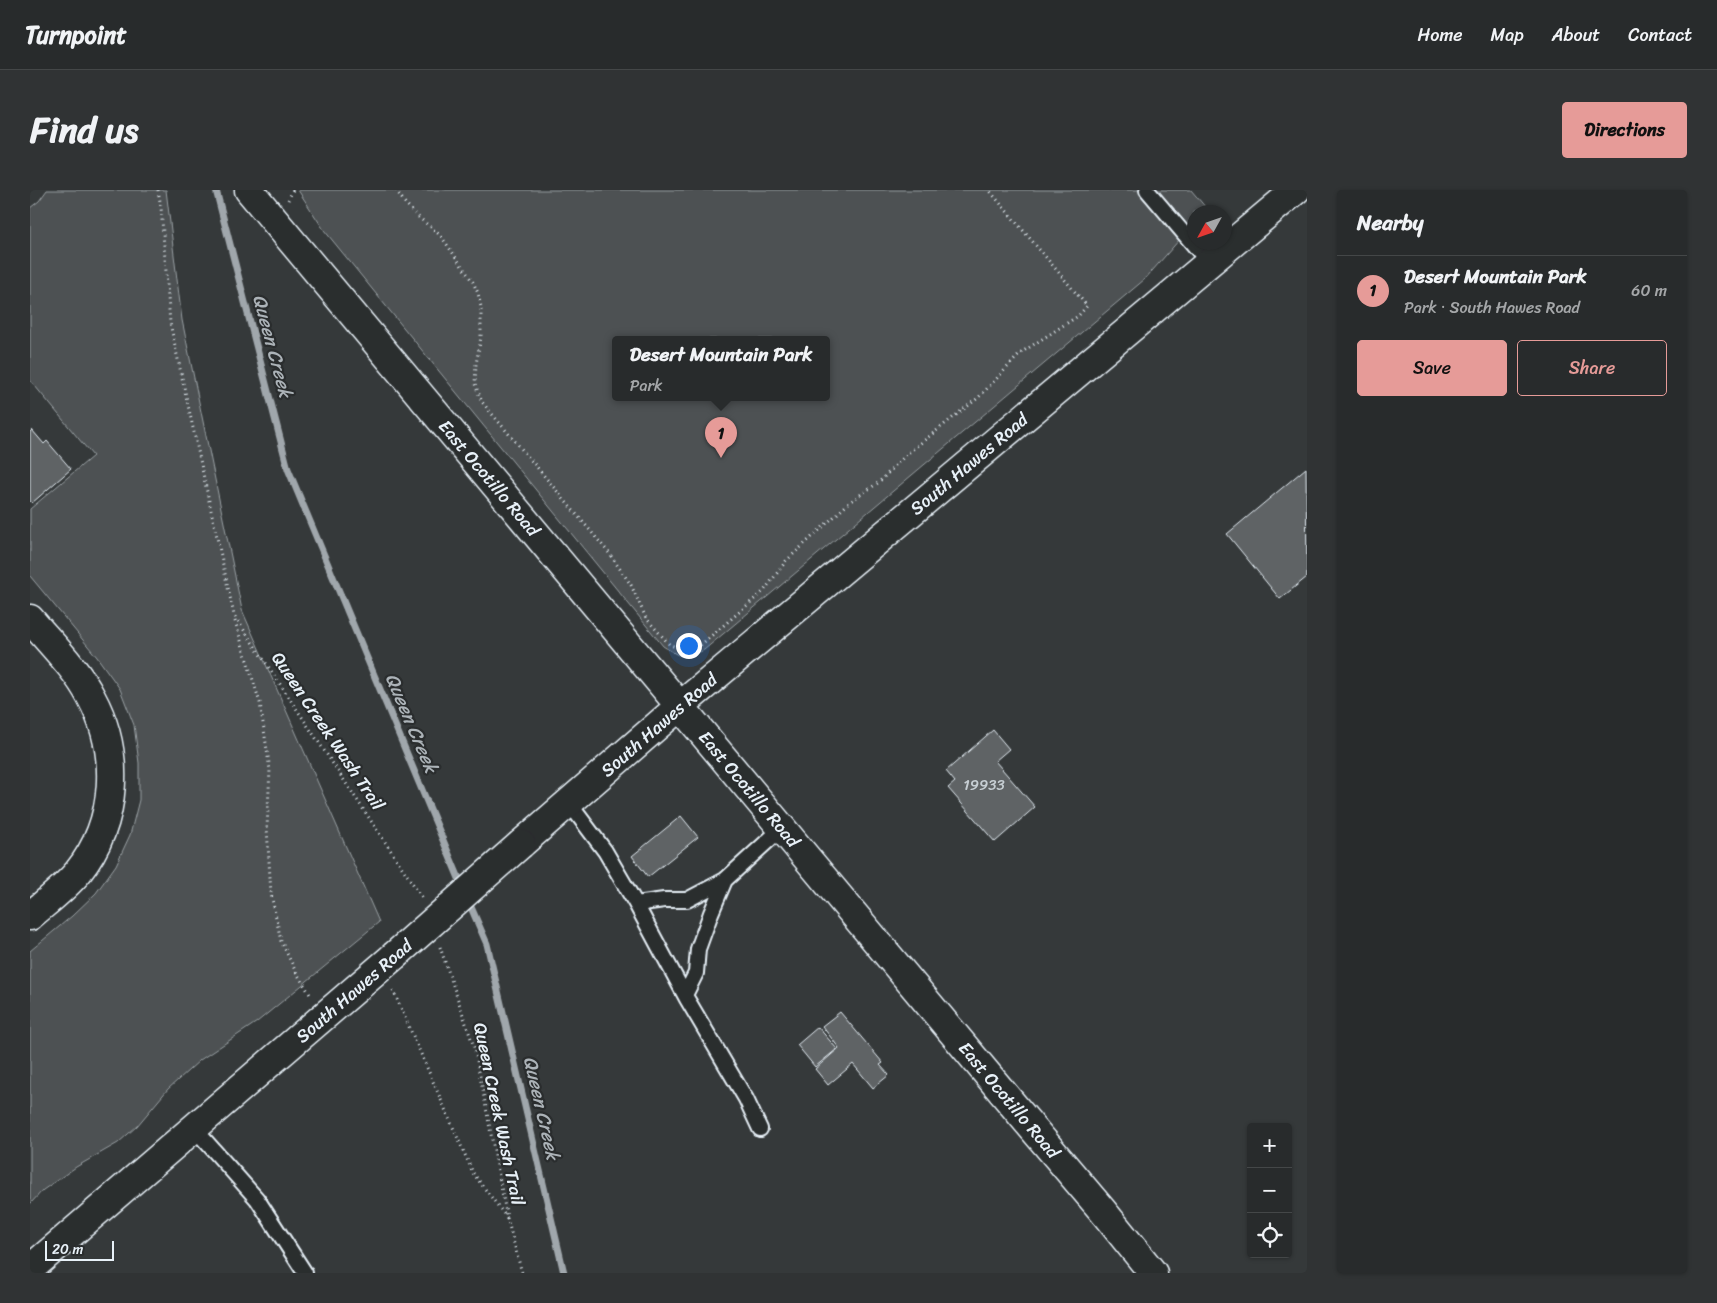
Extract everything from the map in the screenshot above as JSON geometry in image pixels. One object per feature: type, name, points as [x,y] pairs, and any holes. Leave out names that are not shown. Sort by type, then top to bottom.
[{"type":"main road","name":"East Ocotillo Road","points":[[249,190],[1153,1273]]},
{"type":"main road","name":"South Hawes Road","points":[[30,1269],[324,1017],[680,706],[1296,190]]},
{"type":"main road","points":[[30,619],[79,677],[91,695],[107,734],[111,754],[112,784],[106,817],[90,855],[63,888],[30,916]]},
{"type":"lane","points":[[1148,190],[1209,263]]},
{"type":"lane","points":[[569,803],[605,851],[746,1099],[760,1129]]},
{"type":"lane","points":[[636,904],[664,900],[686,900],[725,880],[782,828]]},
{"type":"lane","points":[[685,994],[696,973],[698,949],[710,913],[725,880]]},
{"type":"lane","points":[[194,1128],[258,1199],[305,1273]]},
{"type":"path","name":"Queen Creek Wash Trail","points":[[158,190],[170,323],[234,615],[425,902]]},
{"type":"path","points":[[396,190],[410,209],[441,236],[473,282],[479,300],[482,319],[475,384],[482,402],[609,553],[631,585],[646,618],[670,645],[687,650],[697,648],[764,591],[786,561],[851,502],[878,483],[908,453],[978,398],[1022,352],[1078,316],[1087,306],[989,190]]},
{"type":"path","points":[[234,615],[260,702],[270,770],[267,828],[273,904],[282,941],[295,970],[324,1017]]},
{"type":"path","name":"Queen Creek Wash Trail","points":[[438,939],[475,1050],[507,1218],[522,1273]]},
{"type":"path","points":[[388,961],[473,1173],[507,1218]]},
{"type":"shaded area","points":[[47,190],[166,190],[182,320],[242,610],[379,922],[257,1022],[200,1060],[168,1089],[137,1126],[118,1143],[76,1167],[43,1190],[30,1204],[30,951],[96,893],[116,865],[130,835],[139,800],[139,763],[134,725],[120,689],[97,657],[30,576],[30,509],[93,456],[30,380],[30,208],[39,201]]},
{"type":"shaded area","points":[[298,190],[1191,190],[1204,205],[1187,205],[1187,231],[1145,279],[704,650],[688,656],[675,653],[663,646],[324,230]]},
{"type":"building","points":[[32,430],[44,444],[47,441],[71,469],[32,503],[30,501],[30,432]]},
{"type":"building","points":[[1306,468],[1307,577],[1280,599],[1227,534]]},
{"type":"building","points":[[993,730],[1009,749],[995,761],[1035,807],[995,842],[948,788],[955,782],[946,771]]},
{"type":"building","points":[[681,816],[698,837],[648,877],[632,856]]},
{"type":"building","points":[[840,1012],[883,1063],[880,1065],[889,1075],[873,1088],[853,1064],[828,1085],[815,1069],[839,1048],[822,1026]]},
{"type":"building","points":[[818,1027],[837,1049],[815,1067],[797,1045]]},
{"type":"waterway","name":"Queen Creek","points":[[216,190],[288,469],[463,888]]},
{"type":"waterway","name":"Queen Creek","points":[[467,898],[487,944],[564,1273]]},
{"type":"place","name":"Desert Mountain Park","points":[[721,458]]}]
